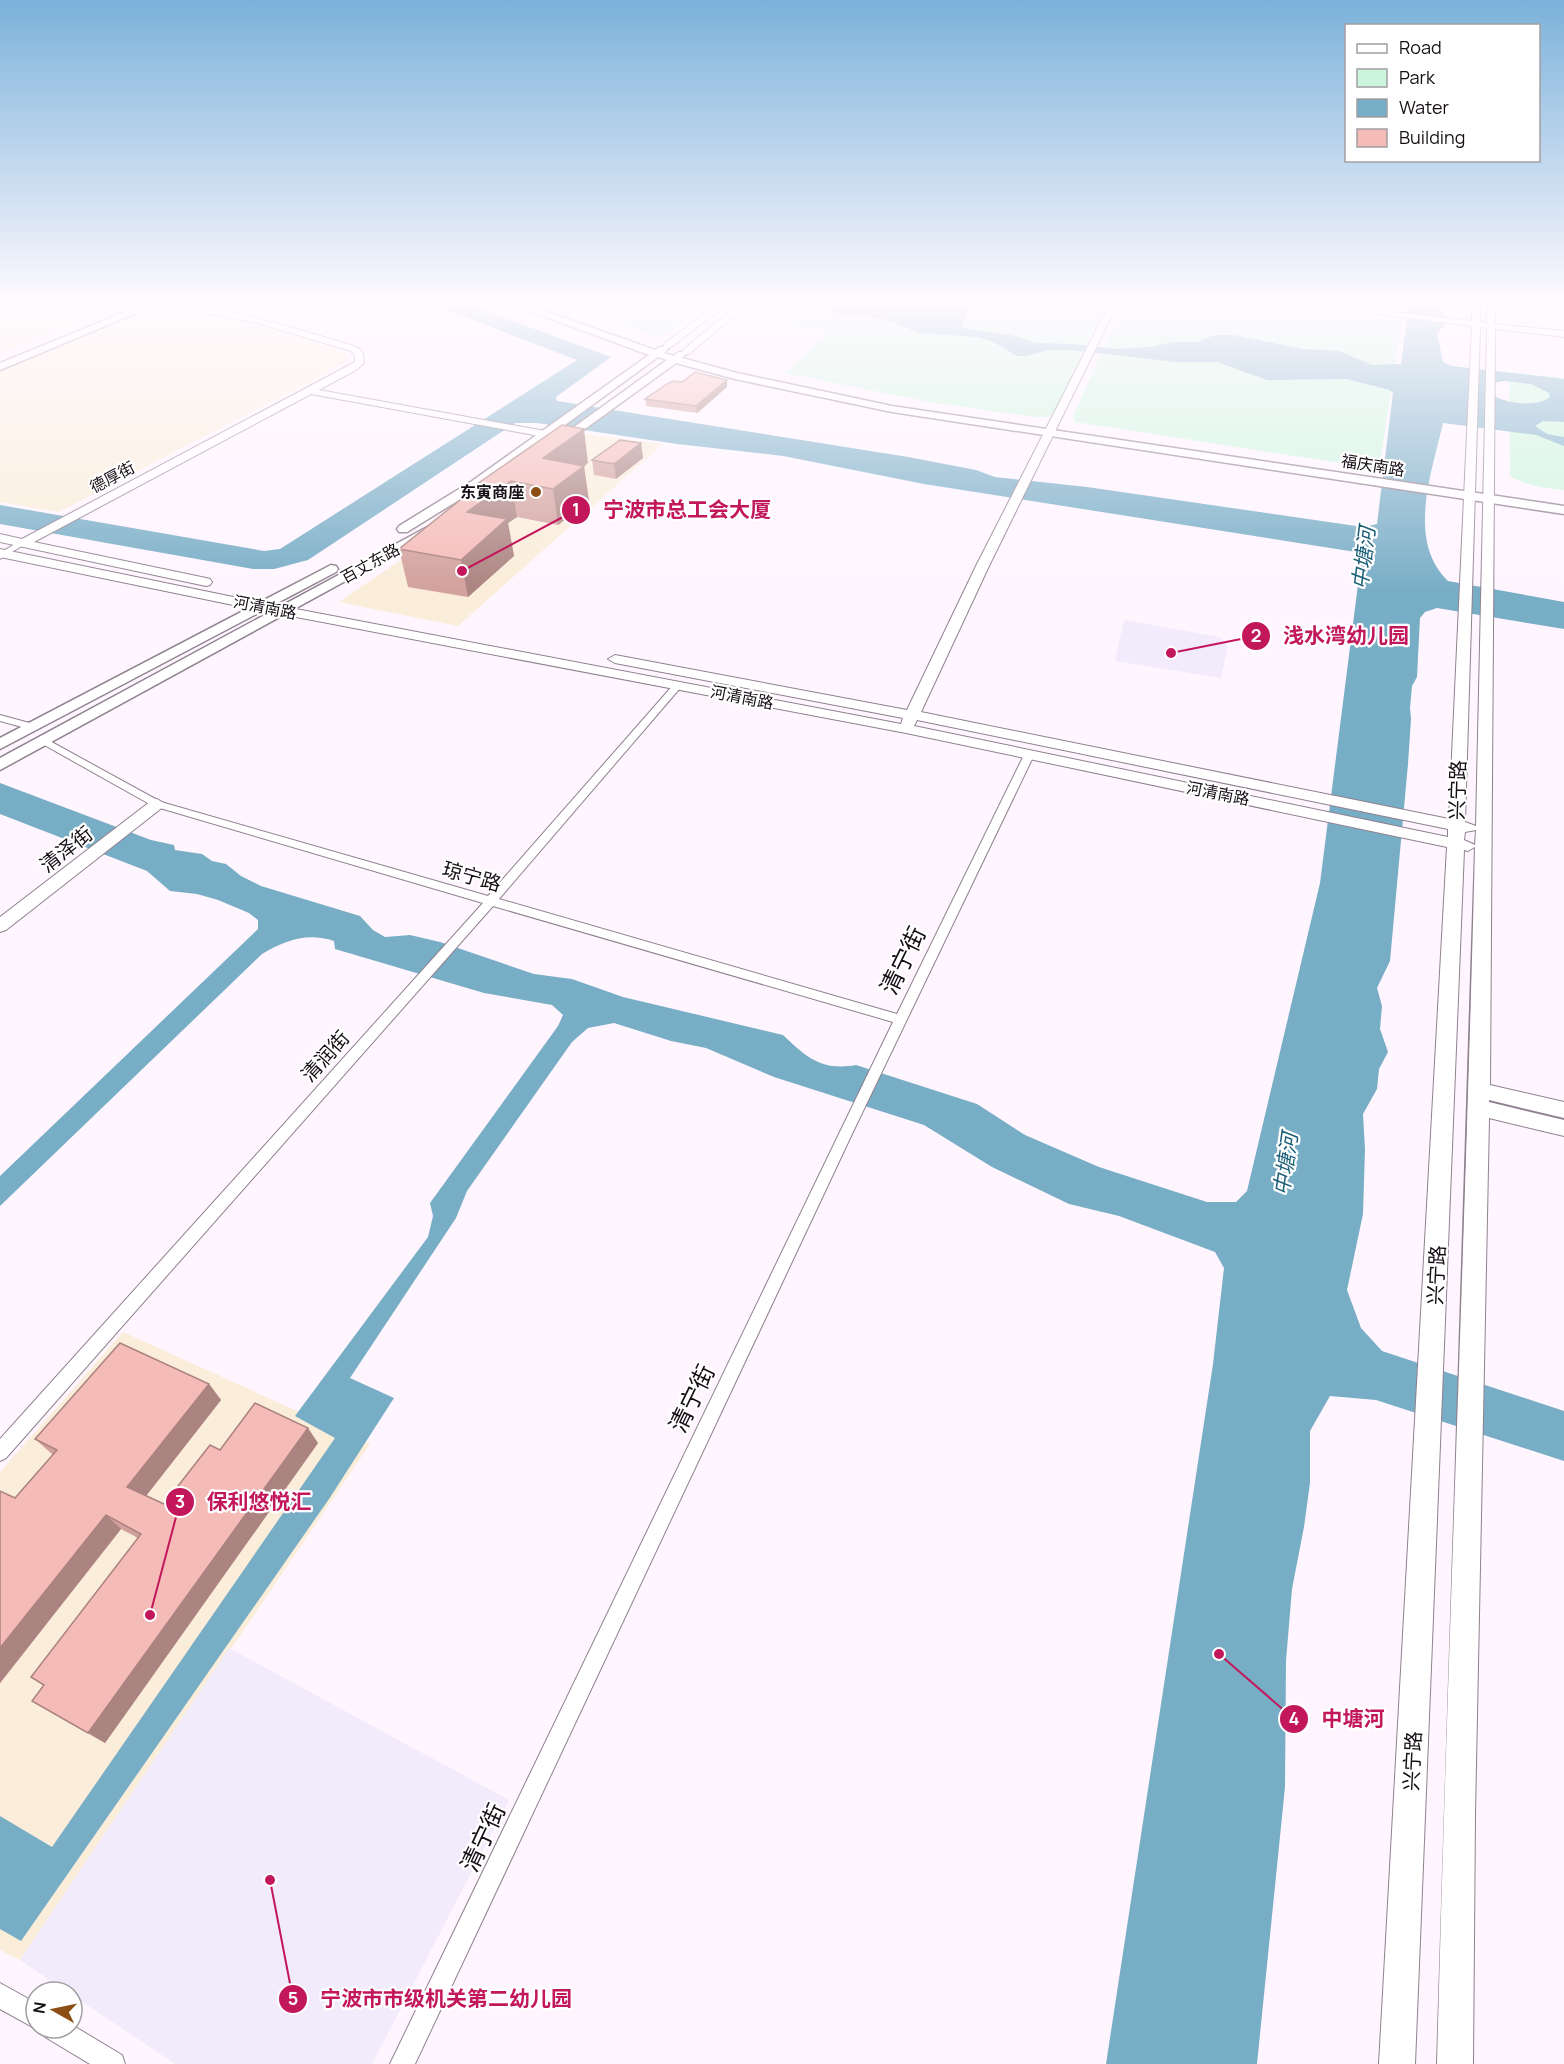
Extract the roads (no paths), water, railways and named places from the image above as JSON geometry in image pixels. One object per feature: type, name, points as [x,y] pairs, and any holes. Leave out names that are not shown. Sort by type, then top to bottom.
[{"type":"main road","name":"德厚街","points":[[23,543],[294,399]]},
{"type":"main road","points":[[356,399],[516,428],[550,430]]},
{"type":"main road","name":"百丈东路","points":[[0,744],[421,519],[476,484],[592,399]]},
{"type":"main road","points":[[545,453],[620,399]]},
{"type":"main road","name":"福庆南路","points":[[846,399],[892,409],[1053,429],[1377,478],[1490,494],[1564,501]]},
{"type":"main road","name":"福庆南路","points":[[889,399],[1053,429]]},
{"type":"main road","points":[[906,729],[1014,501],[1067,399]]},
{"type":"main road","name":"兴宁路","points":[[1397,2064],[1433,1351],[1474,399]]},
{"type":"main road","points":[[1455,2064],[1479,1099],[1482,840],[1489,585],[1490,399]]},
{"type":"main road","name":"福庆南路","points":[[1490,494],[1564,510]]},
{"type":"main road","name":"百丈东路","points":[[0,765],[442,523]]},
{"type":"main road","name":"河清南路","points":[[0,538],[302,601],[912,715],[1329,807],[1398,830],[1456,834]]},
{"type":"main road","name":"河清南路","points":[[1,555],[906,729],[1029,755],[1329,807],[1392,812],[1456,834],[1482,840]]},
{"type":"main road","name":"清泽街","points":[[0,909],[151,801]]},
{"type":"main road","name":"清泽街","points":[[0,926],[151,801]]},
{"type":"main road","points":[[1479,1099],[1564,1110]]},
{"type":"main road","points":[[1479,1099],[1564,1128]]},
{"type":"street","name":"德厚街","points":[[1,555],[23,543]]},
{"type":"street","name":"清润街","points":[[0,1452],[490,902],[678,685]]},
{"type":"street","points":[[0,718],[33,727]]},
{"type":"street","name":"琼宁路","points":[[44,742],[151,801],[490,902],[901,1020]]},
{"type":"street","name":"清宁街","points":[[402,2064],[855,1113],[1029,755]]},
{"type":"street","points":[[0,1995],[24,2010]]},
{"type":"street","points":[[74,2040],[113,2064]]},
{"type":"water","points":[[515,399],[557,399],[908,457],[976,470],[995,477],[1087,487],[1363,527],[1377,524],[1392,399],[1502,399],[1516,403],[1535,403],[1547,399],[1564,399],[1564,422],[1543,421],[1535,426],[1547,434],[1564,437],[1564,446],[1536,435],[1443,423],[1433,463],[1425,526],[1428,546],[1435,564],[1448,581],[1564,602],[1564,629],[1437,608],[1425,612],[1420,618],[1417,677],[1412,686],[1408,764],[1390,961],[1377,988],[1382,1006],[1380,1029],[1388,1052],[1379,1069],[1377,1089],[1363,1114],[1365,1149],[1363,1214],[1347,1290],[1361,1328],[1382,1351],[1564,1411],[1564,1461],[1376,1400],[1330,1396],[1310,1431],[1310,1483],[1292,1589],[1286,1661],[1285,1787],[1257,2064],[1106,2064],[1213,1364],[1224,1268],[1215,1252],[1119,1216],[1069,1204],[992,1167],[924,1125],[774,1077],[706,1048],[671,1041],[614,1023],[588,1028],[572,1042],[467,1191],[456,1218],[350,1378],[394,1398],[329,1499],[21,1941],[0,1929],[0,1816],[52,1847],[335,1438],[295,1416],[428,1237],[433,1216],[430,1203],[558,1026],[563,1015],[552,1005],[484,993],[335,949],[334,941],[324,938],[306,937],[288,941],[262,954],[0,1206],[0,1176],[258,929],[258,920],[249,913],[218,900],[197,894],[170,891],[147,871],[0,814],[0,783],[151,840],[174,845],[175,850],[202,854],[212,861],[226,864],[241,876],[261,886],[360,916],[373,930],[385,937],[410,935],[440,942],[534,974],[572,979],[623,997],[783,1035],[816,1061],[834,1066],[856,1065],[977,1104],[1025,1135],[1099,1167],[1207,1202],[1236,1202],[1247,1191],[1320,883],[1362,553],[924,484],[783,456],[677,444],[537,423],[515,423],[308,560],[274,569],[253,569],[0,524],[0,505],[264,551],[280,549]]},
{"type":"place","name":"东寅商座","points":[[536,492]]},
{"type":"place","name":"宁波市总工会大厦","points":[[462,571]]},
{"type":"place","name":"浅水湾幼儿园","points":[[1171,653]]},
{"type":"place","name":"保利悠悦汇","points":[[150,1615]]},
{"type":"place","name":"中塘河","points":[[1219,1654]]},
{"type":"place","name":"宁波市市级机关第二幼儿园","points":[[270,1880]]}]
